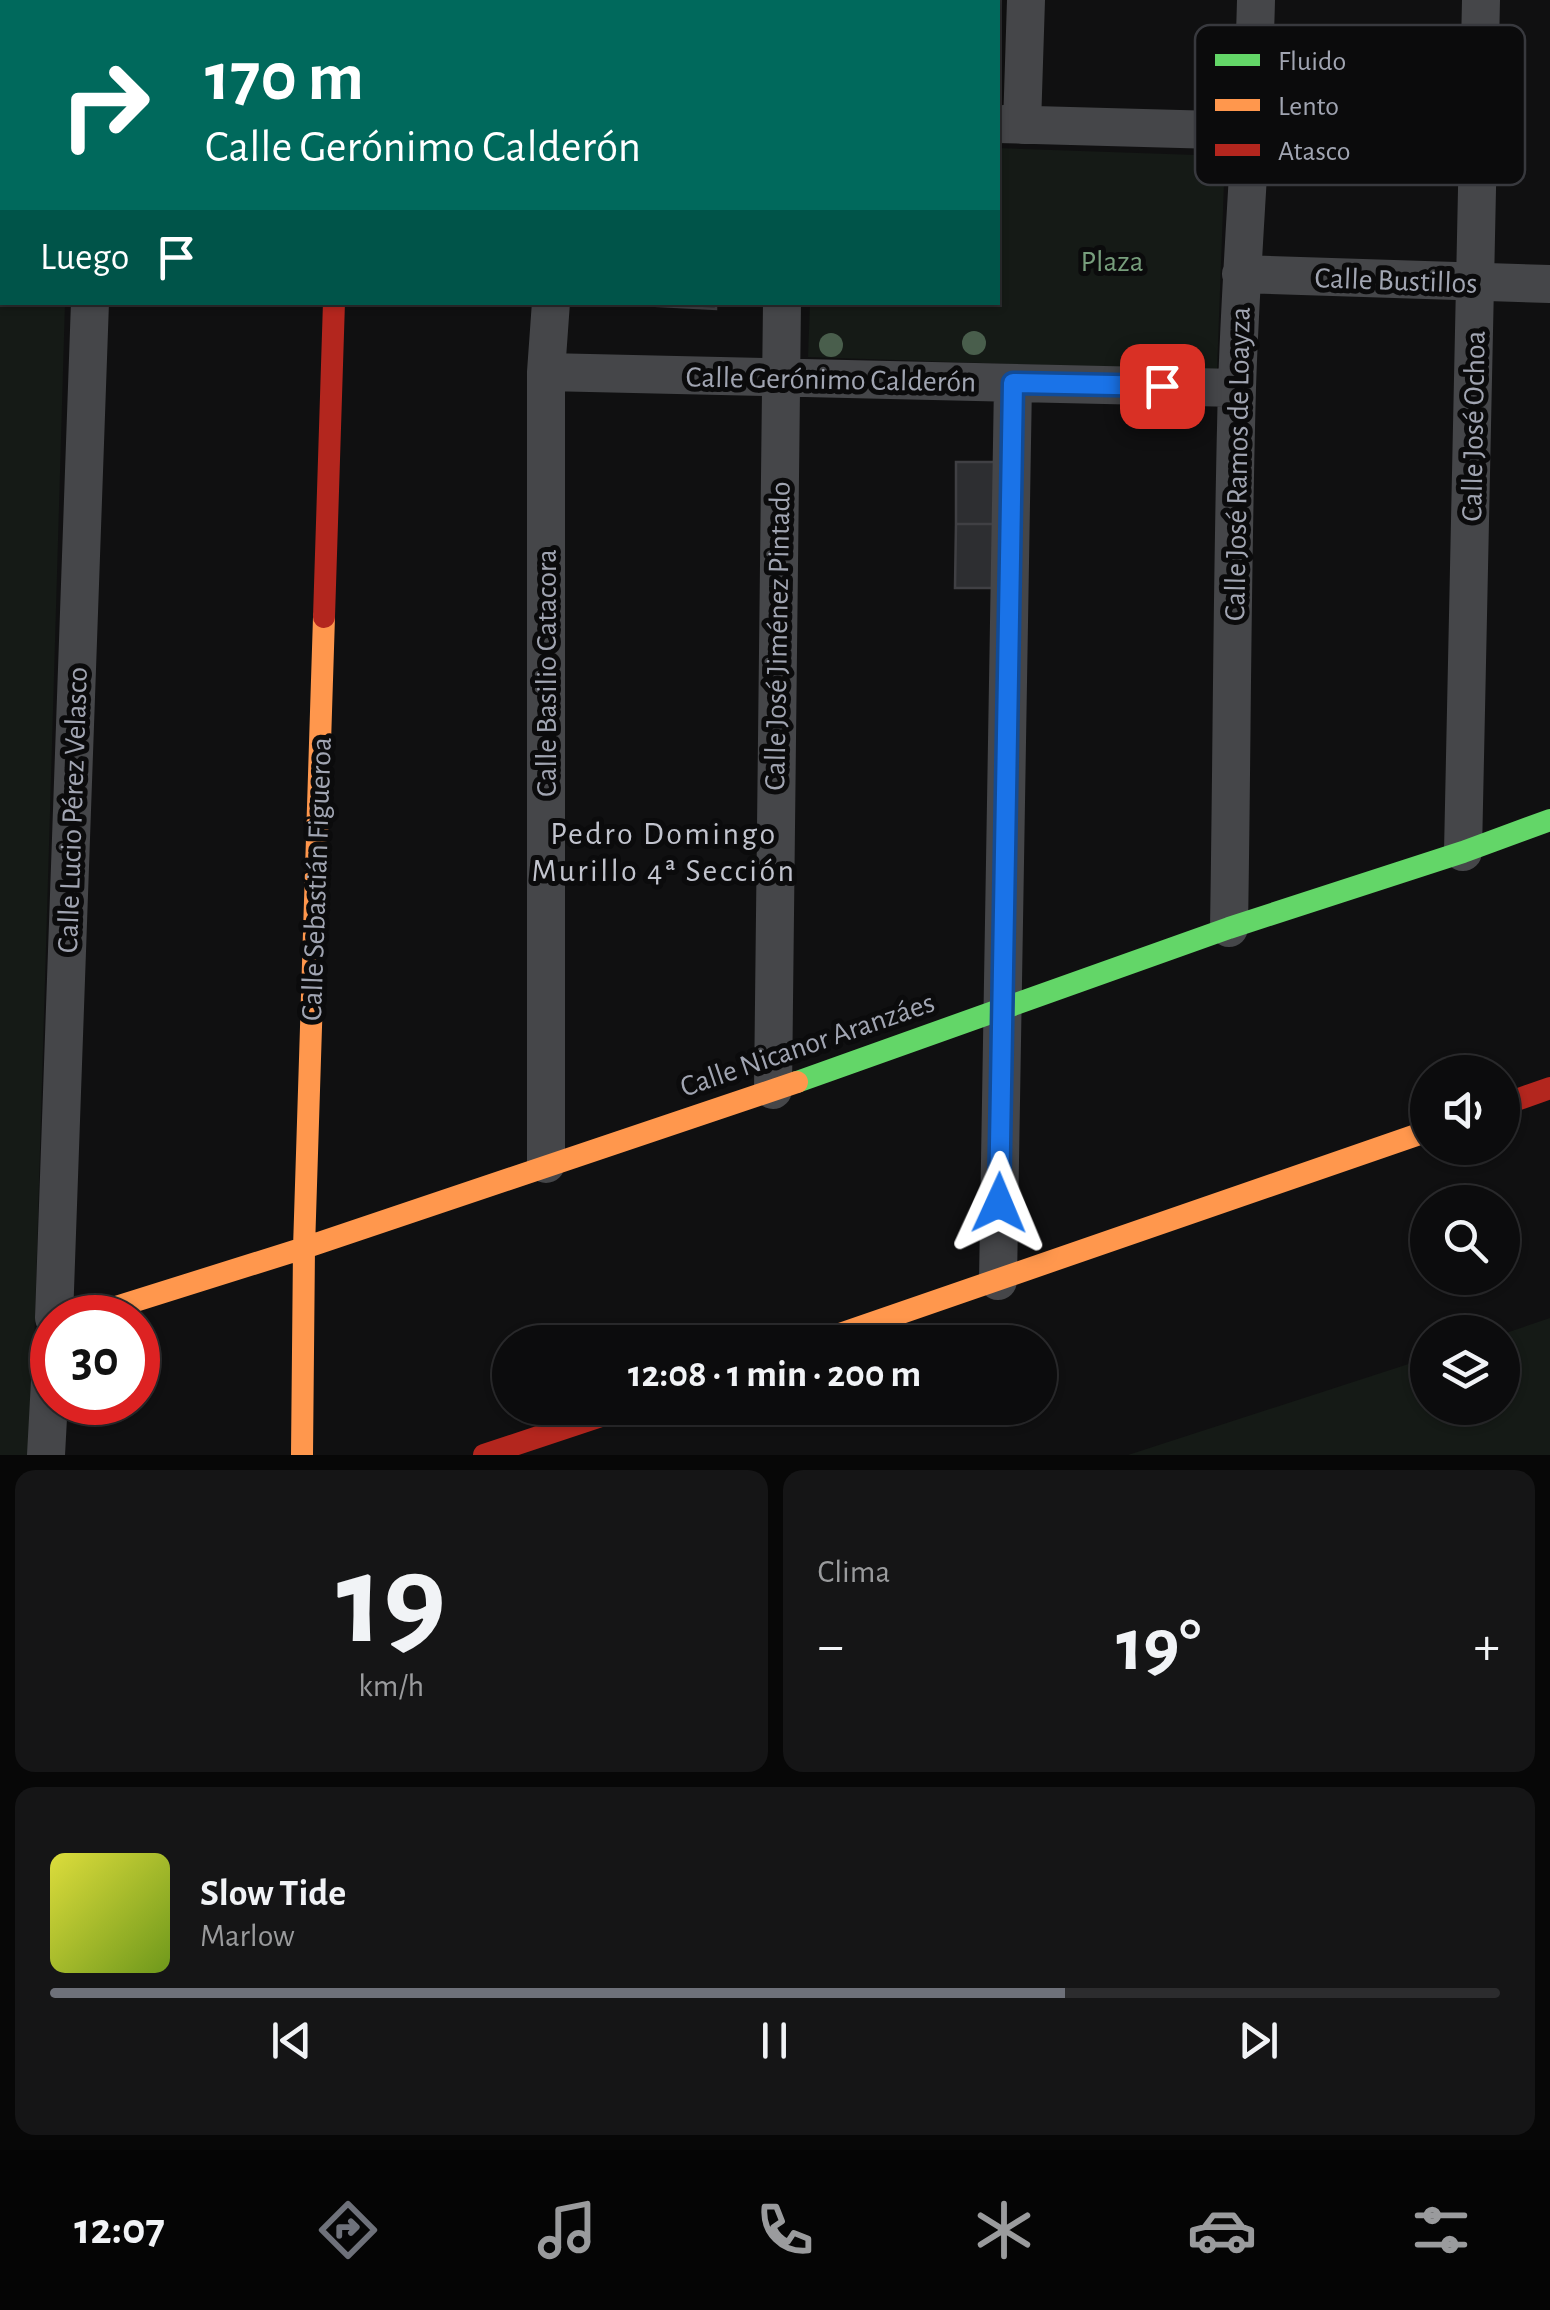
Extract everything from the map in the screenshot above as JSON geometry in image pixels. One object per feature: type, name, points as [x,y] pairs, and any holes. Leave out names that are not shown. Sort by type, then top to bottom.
[{"type":"street","points":[[1026,0],[1010,124],[1195,129]]},
{"type":"street","name":"Calle José Ramos de Loayza","points":[[1255,25],[1256,0]]},
{"type":"street","name":"Calle José Ochoa","points":[[1480,0],[1480,25]]},
{"type":"street","name":"Calle José Ramos de Loayza","points":[[1229,928],[1237,388],[1249,185]]},
{"type":"street","name":"Calle José Ochoa","points":[[1464,852],[1477,185]]},
{"type":"street","name":"Calle Bustillos","points":[[1242,274],[1550,284]]},
{"type":"street","name":"Calle Lucio Pérez Velasco","points":[[55,1295],[90,305]]},
{"type":"street","name":"Calle Sebastián Figueroa","points":[[302,1455],[304,1248],[334,305]]},
{"type":"street","name":"Calle Basilio Catacora","points":[[546,1164],[546,372],[552,305]]},
{"type":"street","name":"Calle José Jiménez Pintado","points":[[772,1090],[782,305]]},
{"type":"street","name":"Calle Gerónimo Calderón","points":[[546,372],[1237,388]]},
{"type":"street","points":[[998,1282],[1013,383]]},
{"type":"street","name":"Calle Nicanor Aranzáes","points":[[154,1295],[772,1090],[1229,928],[1550,820]]},
{"type":"street","points":[[1520,1099],[1550,1088]]},
{"type":"street","points":[[868,1325],[1410,1137]]},
{"type":"street","points":[[46,1455],[48,1425]]},
{"type":"street","points":[[484,1455],[574,1425]]},
{"type":"green space","name":"Plaza","points":[[1000,148],[1195,155],[1195,185],[1224,185],[1217,371],[808,357],[810,305],[1000,305]]},
{"type":"green space","points":[[0,305],[65,305],[36,1295],[30,1295],[31,1455],[0,1455]]},
{"type":"green space","points":[[1550,1318],[1550,1455],[1128,1455],[1410,1364],[1410,1425],[1520,1425],[1520,1328]]},
{"type":"building","points":[[641,305],[716,305],[716,309]]},
{"type":"building","points":[[956,462],[1006,462],[1006,524],[956,524]]},
{"type":"building","points":[[956,524],[1006,524],[1005,588],[955,588]]},
{"type":"traffic: fast","points":[[797,1082],[1229,928],[1550,820]]},
{"type":"traffic: slow","points":[[302,1455],[304,1248],[324,617]]},
{"type":"traffic: slow","points":[[154,1295],[797,1082]]},
{"type":"traffic: slow","points":[[866,1325],[1410,1137]]},
{"type":"traffic: jam","points":[[324,617],[334,305]]},
{"type":"traffic: jam","points":[[1520,1099],[1550,1088]]},
{"type":"traffic: jam","points":[[484,1455],[574,1425]]},
{"type":"district","name":"Pedro Domingo Murillo 4ª Sección","points":[[664,852]]},
{"type":"route","points":[[999,1203],[1013,383],[1162,386]]}]
